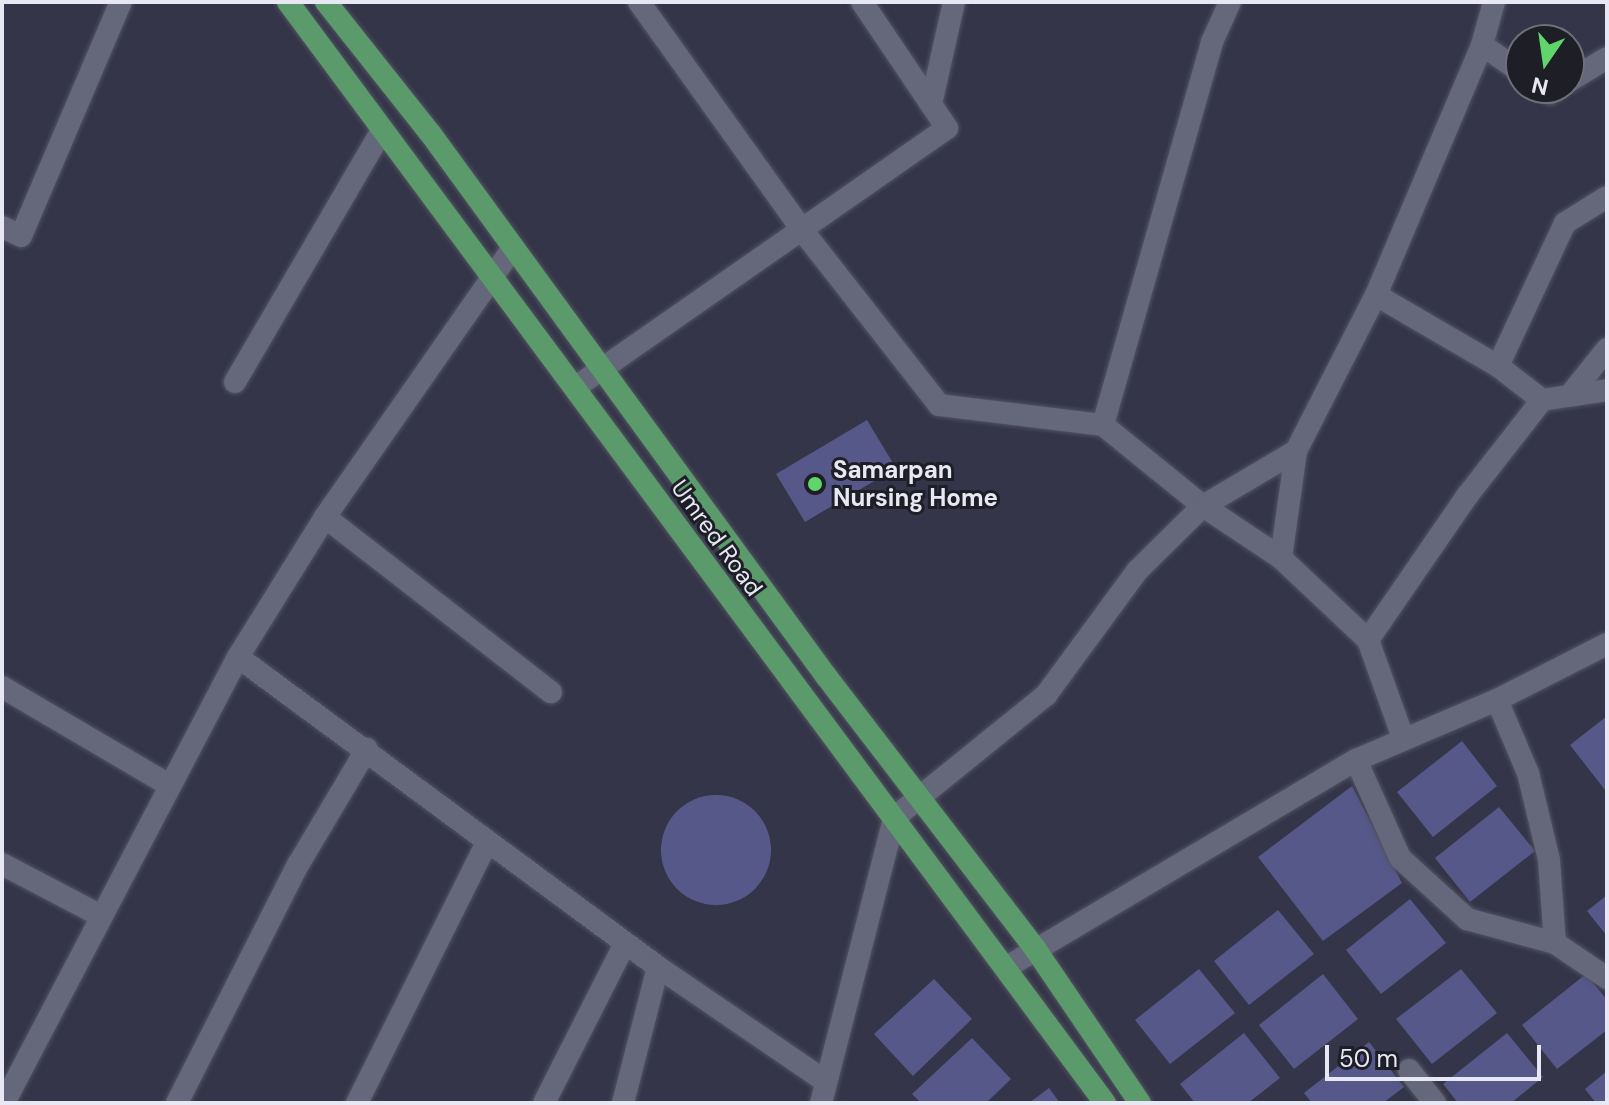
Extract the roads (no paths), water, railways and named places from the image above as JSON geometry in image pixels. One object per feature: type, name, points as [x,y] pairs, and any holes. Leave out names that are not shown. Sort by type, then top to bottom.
[{"type":"main road","name":"Umred Road","points":[[288,2],[381,132],[576,387],[1105,1103]]},
{"type":"main road","points":[[326,2],[513,248],[919,800],[1036,950],[1140,1103]]},
{"type":"street","points":[[2,227],[21,236],[121,2]]},
{"type":"street","points":[[639,2],[802,230],[939,405],[1103,425],[1203,506],[1281,558],[1368,640],[1403,738]]},
{"type":"street","points":[[576,387],[947,128],[862,2]]},
{"type":"street","points":[[931,104],[954,2]]},
{"type":"street","points":[[1103,425],[1212,42],[1230,2]]},
{"type":"street","points":[[1281,558],[1296,451],[1376,295],[1482,45],[1494,2]]},
{"type":"street","points":[[1482,45],[1505,61]]},
{"type":"street","points":[[1585,71],[1607,58]]},
{"type":"street","points":[[235,382],[381,132]]},
{"type":"street","points":[[1498,366],[1565,223],[1607,197]]},
{"type":"street","points":[[4,1103],[238,657],[325,517],[513,248]]},
{"type":"street","points":[[1376,295],[1498,366],[1542,400]]},
{"type":"street","points":[[1571,394],[1607,349]]},
{"type":"street","points":[[1368,640],[1467,496],[1542,400],[1607,390]]},
{"type":"street","points":[[238,657],[367,749],[823,1092],[894,818],[1046,695],[1137,571],[1203,506],[1296,451]]},
{"type":"street","points":[[325,517],[551,692]]},
{"type":"street","points":[[1007,967],[1356,760],[1497,700],[1607,644]]},
{"type":"street","points":[[2,687],[169,785]]},
{"type":"street","points":[[1497,700],[1528,773],[1549,860],[1555,943]]},
{"type":"street","points":[[177,1103],[298,865],[367,749]]},
{"type":"street","points":[[1356,760],[1400,858],[1467,919],[1555,943],[1607,978]]},
{"type":"street","points":[[357,1103],[487,842]]},
{"type":"street","points":[[2,864],[101,916]]},
{"type":"street","points":[[544,1103],[625,943]]},
{"type":"street","points":[[623,1103],[658,967]]},
{"type":"street","points":[[1409,1070],[1435,1103]]},
{"type":"place","name":"Samarpan Nursing Home","points":[[815,484]]}]
